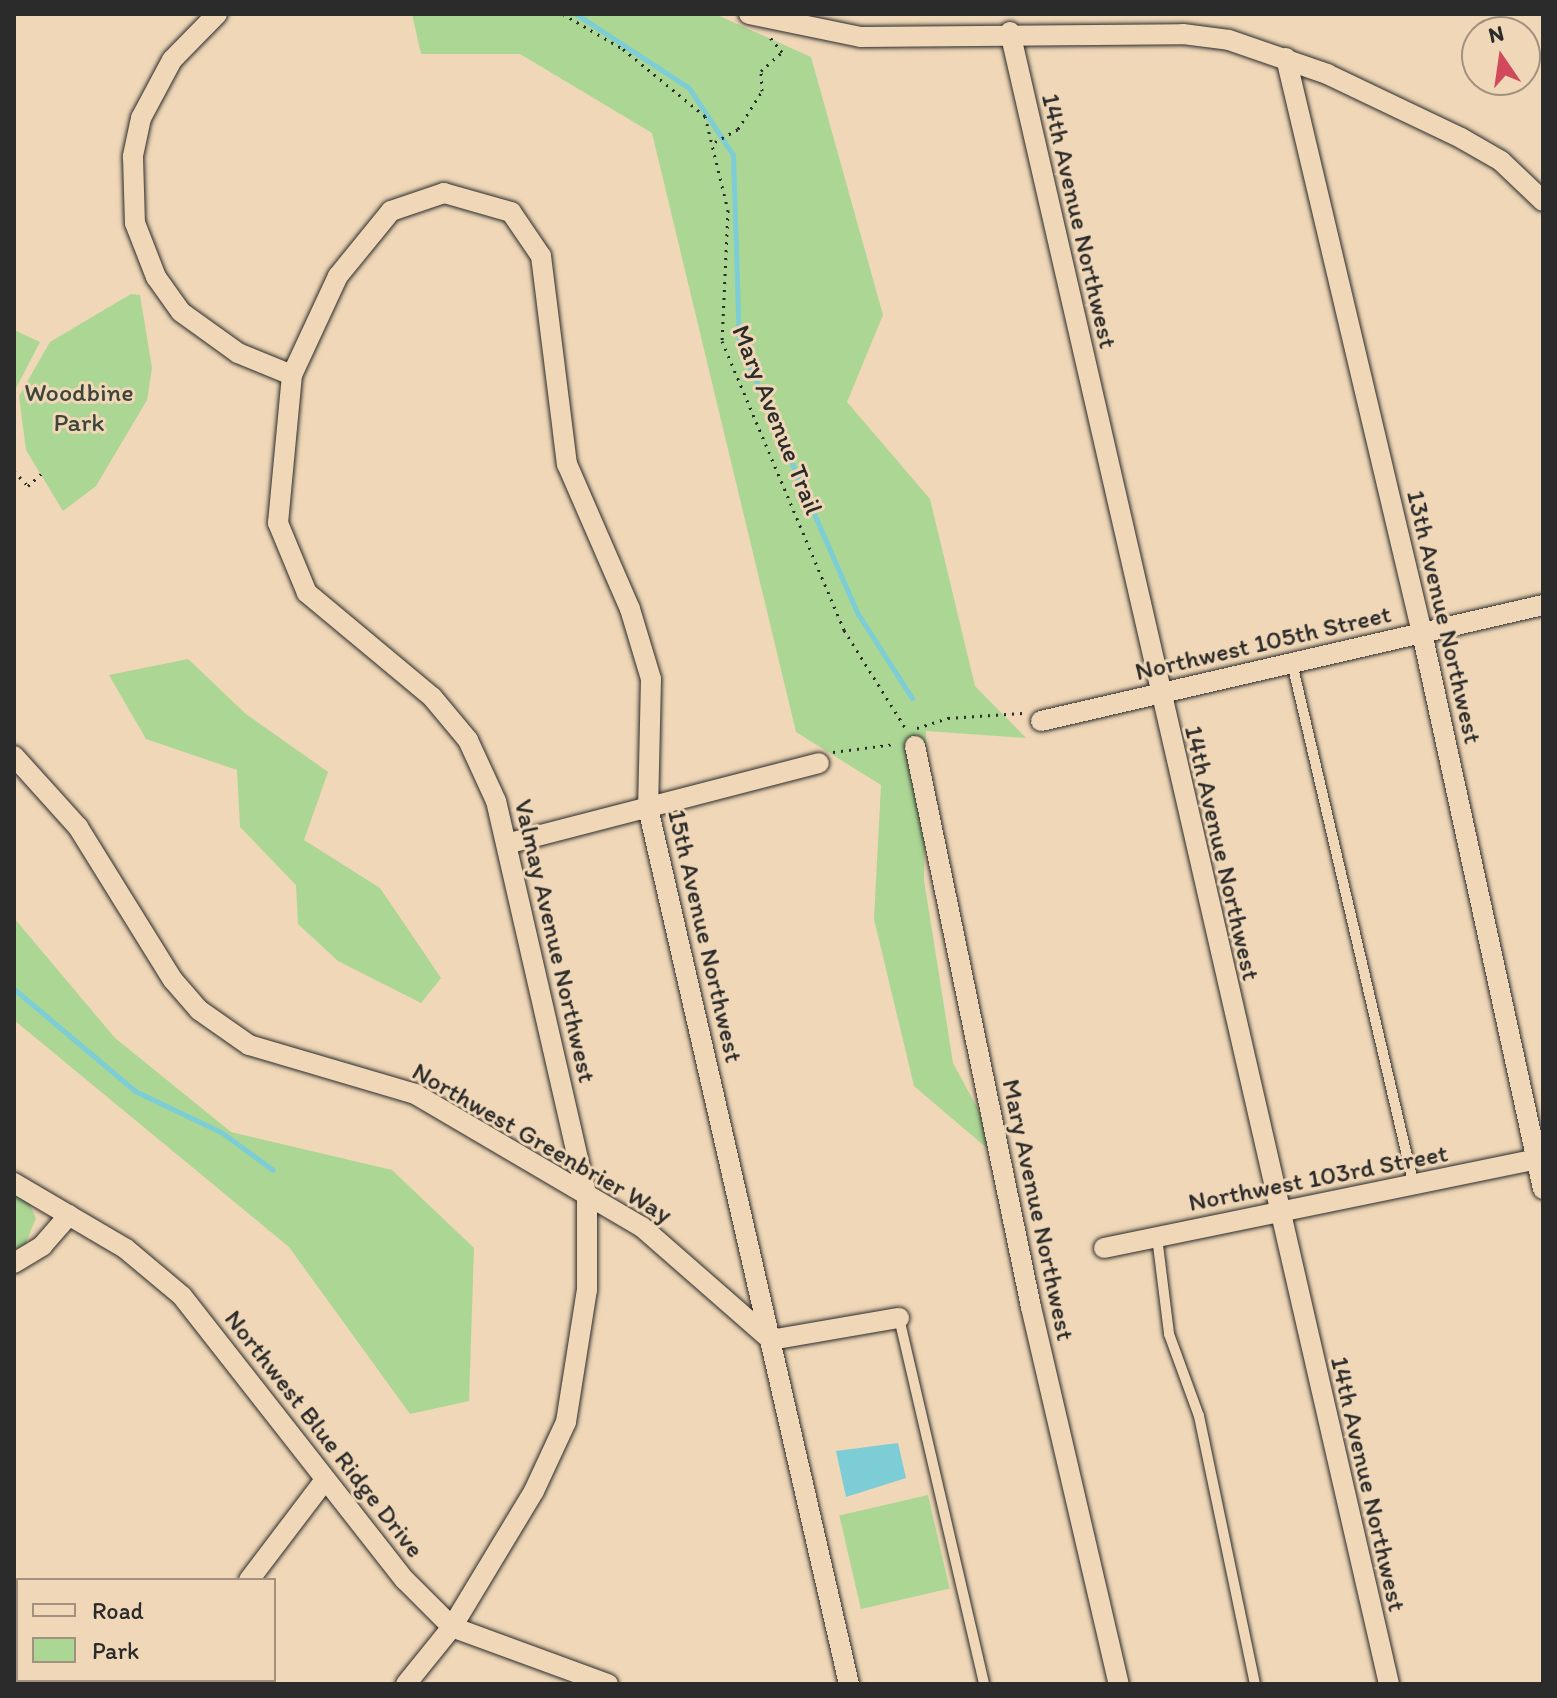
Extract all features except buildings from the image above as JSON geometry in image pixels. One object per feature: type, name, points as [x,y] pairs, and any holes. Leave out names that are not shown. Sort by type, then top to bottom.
[{"type":"street","points":[[217,14],[172,60],[141,118],[133,157],[135,223],[156,277],[181,312],[238,353],[292,375]]},
{"type":"street","points":[[751,15],[787,19],[870,37],[1010,32],[1206,35],[1286,58],[1481,148],[1543,201]]},
{"type":"street","name":"14th Avenue Northwest","points":[[1010,32],[1158,694],[1389,1684]]},
{"type":"street","name":"13th Avenue Northwest","points":[[1286,58],[1422,633],[1540,1159],[1543,1189]]},
{"type":"street","name":"Valmay Avenue Northwest","points":[[406,1684],[452,1627],[534,1491],[566,1422],[587,1290],[587,1198],[510,843],[481,765],[454,720],[320,608],[286,558],[277,494],[292,375],[338,276],[371,229],[409,201],[468,195]]},
{"type":"street","name":"15th Avenue Northwest","points":[[468,195],[511,212],[541,256],[567,464],[630,609],[651,679],[648,808],[849,1684]]},
{"type":"street","name":"Northwest 105th Street","points":[[1041,721],[1543,605]]},
{"type":"street","name":"Mary Avenue Northwest","points":[[911,739],[1031,1307],[1119,1684]]},
{"type":"street","name":"Northwest Greenbrier Way","points":[[14,756],[78,827],[199,1010],[249,1045],[415,1094],[681,1256],[771,1340]]},
{"type":"street","points":[[510,843],[819,763]]},
{"type":"street","name":"Northwest 103rd Street","points":[[1104,1248],[1279,1216],[1540,1159]]},
{"type":"street","name":"Northwest Blue Ridge Drive","points":[[14,1183],[69,1215],[182,1296],[325,1480],[452,1627],[608,1684]]},
{"type":"street","points":[[14,1263],[55,1234],[69,1215]]},
{"type":"street","points":[[771,1340],[899,1318]]},
{"type":"street","points":[[251,1578],[325,1480]]},
{"type":"lane","points":[[1292,663],[1414,1186]]},
{"type":"lane","points":[[1157,1237],[1169,1334],[1199,1416],[1255,1684]]},
{"type":"lane","points":[[899,1318],[984,1684]]},
{"type":"path","name":"Mary Avenue Trail","points":[[563,14],[696,104],[715,142],[728,210],[722,341],[844,630],[911,739]]},
{"type":"path","points":[[715,142],[738,129],[762,91],[761,71],[782,52],[751,15]]},
{"type":"path","points":[[14,471],[28,486],[45,470]]},
{"type":"path","points":[[819,763],[835,751],[877,752],[911,739],[948,718],[1028,713],[1041,721]]},
{"type":"green space","points":[[412,14],[715,14],[811,57],[883,315],[847,402],[930,499],[975,686],[1026,738],[926,731],[924,880],[953,1063],[980,1113],[988,1149],[914,1086],[874,919],[881,785],[796,732],[652,133],[520,54],[421,54]]},
{"type":"green space","name":"Woodbine Park","points":[[131,294],[140,295],[152,368],[147,400],[96,486],[63,511],[26,450],[19,396],[50,342]]},
{"type":"green space","points":[[14,330],[40,342],[14,392]]},
{"type":"green space","points":[[188,659],[246,714],[328,772],[304,840],[380,888],[441,978],[421,1003],[338,961],[298,924],[296,885],[240,827],[237,770],[146,739],[109,675]]},
{"type":"green space","points":[[14,918],[115,1038],[231,1132],[392,1170],[474,1248],[469,1401],[410,1414],[289,1247],[14,1020]]},
{"type":"green space","points":[[14,1188],[24,1192],[36,1218],[25,1245],[14,1250]]},
{"type":"green space","points":[[928,1495],[950,1589],[861,1609],[839,1515]]},
{"type":"water","points":[[898,1443],[906,1478],[846,1497],[836,1451]]},
{"type":"waterway","points":[[576,14],[689,88],[733,155],[739,342],[858,614],[912,698]]},
{"type":"waterway","points":[[14,989],[135,1091],[221,1132],[273,1170]]}]
